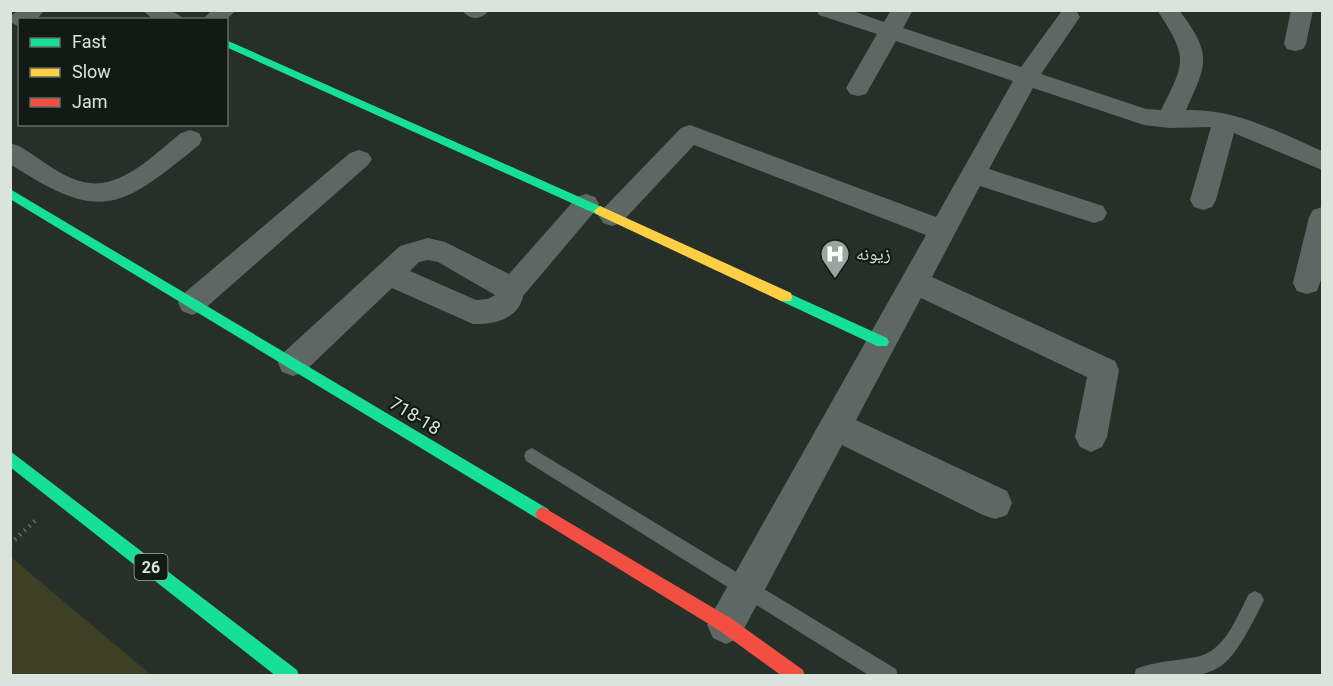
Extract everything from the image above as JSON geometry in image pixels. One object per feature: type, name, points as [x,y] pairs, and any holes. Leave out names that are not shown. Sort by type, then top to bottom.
[{"type":"main road","points":[[228,44],[586,204],[882,342]]},
{"type":"main road","name":"718-18","points":[[10,193],[726,625],[797,675]]},
{"type":"main road","name":"26","points":[[10,458],[291,675]]},
{"type":"street","points":[[152,10],[169,18]]},
{"type":"street","points":[[472,10],[477,12],[479,10]]},
{"type":"street","points":[[826,10],[1144,117],[1169,120],[1206,119],[1225,122],[1323,162]]},
{"type":"street","points":[[858,88],[902,10]]},
{"type":"street","points":[[1167,10],[1190,43],[1194,60],[1169,120]]},
{"type":"street","points":[[1295,44],[1302,10]]},
{"type":"street","points":[[726,625],[1026,78],[1070,17]]},
{"type":"street","points":[[1203,200],[1225,122]]},
{"type":"street","points":[[612,216],[690,134],[943,231]]},
{"type":"street","points":[[10,152],[67,185],[90,194],[113,190],[129,184],[190,139]]},
{"type":"street","points":[[192,303],[359,159]]},
{"type":"street","points":[[974,174],[1094,213]]},
{"type":"street","points":[[388,274],[473,312],[486,313],[498,309],[508,301],[510,292],[586,204]]},
{"type":"street","points":[[1307,282],[1323,217]]},
{"type":"street","points":[[293,363],[410,254],[428,249],[445,253],[507,286],[510,292]]},
{"type":"street","points":[[915,282],[1104,369],[1091,436]]},
{"type":"street","points":[[836,426],[995,503]]},
{"type":"lane","points":[[532,456],[889,675]]},
{"type":"lane","points":[[1143,675],[1199,667],[1216,661],[1228,651],[1255,600]]},
{"type":"path","points":[[10,544],[60,496]]},
{"type":"path","points":[[10,671],[16,675]]},
{"type":"green space","points":[[11,557],[151,675],[11,675]]},
{"type":"traffic: fast","points":[[228,44],[600,211]]},
{"type":"traffic: fast","points":[[10,193],[543,514]]},
{"type":"traffic: fast","points":[[786,297],[882,342]]},
{"type":"traffic: fast","points":[[10,458],[291,676]]},
{"type":"traffic: slow","points":[[600,211],[786,297]]},
{"type":"traffic: jam","points":[[543,514],[726,625],[797,676]]},
{"type":"place","name":"زيونه","points":[[835,280]]}]
